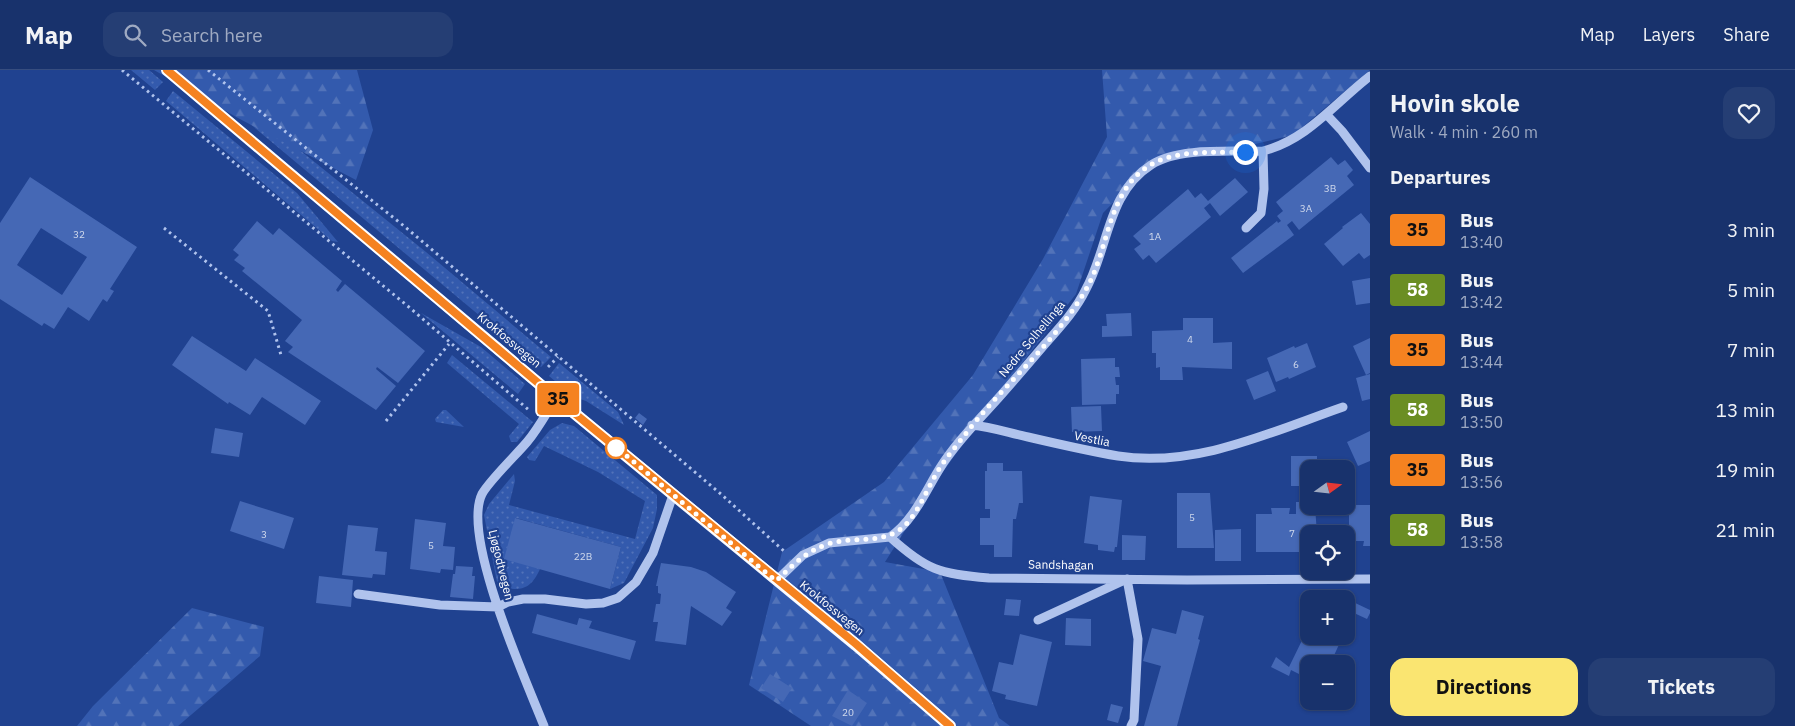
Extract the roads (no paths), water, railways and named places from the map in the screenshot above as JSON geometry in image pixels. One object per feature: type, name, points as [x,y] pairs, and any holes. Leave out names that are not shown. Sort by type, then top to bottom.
[{"type":"main road","name":"Krokfossvegen","points":[[167,70],[556,398],[776,581],[856,644],[950,726]]},
{"type":"street","name":"Nedre Solhellinga","points":[[972,425],[1069,316],[1082,296],[1098,263],[1115,208],[1122,195],[1137,176],[1152,164],[1173,156],[1263,151],[1296,139],[1370,76]]},
{"type":"street","points":[[1326,114],[1342,130],[1370,168]]},
{"type":"street","points":[[1246,228],[1261,213],[1264,190],[1263,151]]},
{"type":"street","name":"Ljøgodtvegen","points":[[544,726],[498,607],[481,546],[478,513],[482,494],[529,440],[556,398]]},
{"type":"street","name":"Vestlia","points":[[972,425],[993,427],[1074,448],[1120,456],[1162,457],[1202,453],[1235,445],[1342,407]]},
{"type":"street","points":[[776,581],[803,555],[829,543],[890,537],[908,522],[941,466],[972,425]]},
{"type":"street","points":[[358,594],[440,605],[498,607],[508,602],[545,598],[586,604],[603,603],[618,598],[636,582],[645,569],[653,553],[673,495]]},
{"type":"street","name":"Sandshagan","points":[[890,537],[913,558],[937,570],[958,575],[989,578],[1370,579]]},
{"type":"street","points":[[1038,620],[1127,579],[1138,639],[1134,720],[1131,726]]}]
